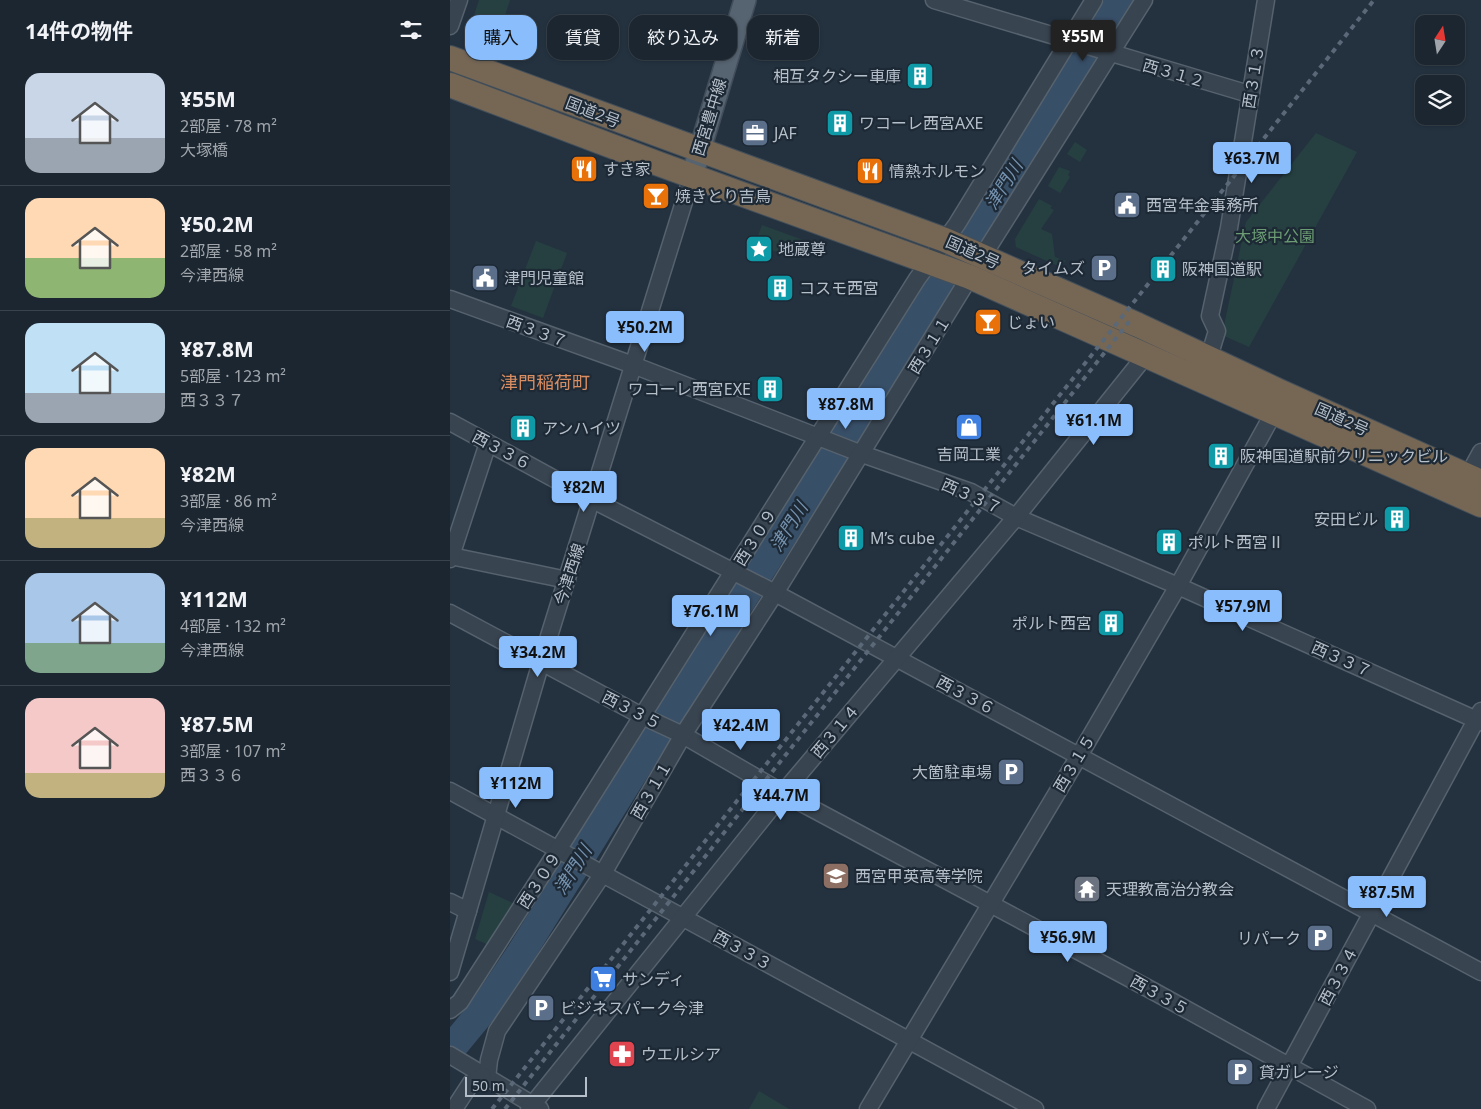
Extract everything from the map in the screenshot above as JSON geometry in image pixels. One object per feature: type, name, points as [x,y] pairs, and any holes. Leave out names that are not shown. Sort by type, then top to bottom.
[{"type":"highway","name":"国道2号","points":[[450,58],[948,241],[1209,358],[1469,484],[1481,505]]},
{"type":"highway","name":"国道2号","points":[[450,85],[967,276],[1146,355],[1273,414],[1469,484]]},
{"type":"main road","name":"西宮豊中線","points":[[692,176],[745,0]]},
{"type":"street","points":[[450,26],[459,0]]},
{"type":"street","name":"西３１２","points":[[934,0],[1071,43],[1249,94]]},
{"type":"street","name":"西３０９","points":[[450,1010],[460,1002],[562,853],[642,716],[823,438],[948,241],[1071,43],[1094,0]]},
{"type":"street","name":"西３１１","points":[[485,1077],[497,1031],[602,875],[683,736],[775,593],[858,452],[979,255],[1105,53],[1144,0]]},
{"type":"street","name":"西３１３","points":[[1209,358],[1217,331],[1210,316],[1229,228],[1249,94],[1266,0]]},
{"type":"street","name":"今津西線","points":[[450,972],[541,662],[593,500],[692,176]]},
{"type":"street","name":"西３３７","points":[[450,299],[634,366],[858,452],[971,492],[1016,517],[1480,718]]},
{"type":"street","name":"西３１４","points":[[534,1108],[683,917],[896,658],[1016,517],[1146,355]]},
{"type":"street","name":"西３１５","points":[[868,1109],[1079,756],[1178,586],[1273,414]]},
{"type":"street","name":"西３３６","points":[[450,422],[593,500],[775,593],[1481,972]]},
{"type":"street","points":[[488,443],[450,557],[567,580]]},
{"type":"street","points":[[1469,484],[1481,452]]},
{"type":"street","name":"西３３５","points":[[450,613],[683,736],[783,794],[1367,1109]]},
{"type":"street","name":"西３３４","points":[[1266,1109],[1480,718]]},
{"type":"street","name":"西３３３","points":[[450,791],[1035,1109]]},
{"type":"street","points":[[450,902],[468,910]]},
{"type":"street","points":[[450,1055],[534,1108]]},
{"type":"street","points":[[454,1109],[471,1083],[476,1078],[485,1077]]},
{"type":"green space","points":[[479,0],[510,0],[505,15],[474,15]]},
{"type":"green space","name":"大塚中公園","points":[[1316,133],[1357,152],[1249,347],[1222,335],[1246,222]]},
{"type":"green space","points":[[1075,142],[1087,150],[1080,162],[1067,154]]},
{"type":"green space","points":[[1059,167],[1070,171],[1068,175],[1070,177],[1060,193],[1048,186]]},
{"type":"green space","points":[[1039,199],[1052,206],[1050,208],[1054,210],[1041,229],[1052,234],[1055,257],[1066,261],[1058,266],[1016,247],[1015,239]]},
{"type":"green space","points":[[762,225],[803,240],[796,259],[755,244]]},
{"type":"green space","points":[[536,241],[567,253],[543,318],[511,306]]},
{"type":"green space","points":[[489,892],[515,904],[491,946],[475,939]]},
{"type":"green space","points":[[759,1091],[789,1109],[749,1109]]},
{"type":"waterway","name":"津門川","points":[[450,1050],[483,1010],[521,953],[684,691],[1121,0]]},
{"type":"railway","points":[[492,1109],[1374,0]]},
{"type":"railway","points":[[505,1109],[1132,318]]},
{"type":"place","name":"相互タクシー車庫","points":[[920,76]]},
{"type":"place","name":"ワコーレ西宮AXE","points":[[840,123]]},
{"type":"place","name":"JAF","points":[[755,133]]},
{"type":"place","name":"すき家","points":[[584,169]]},
{"type":"place","name":"情熱ホルモン","points":[[870,171]]},
{"type":"place","name":"焼きとり吉鳥","points":[[656,196]]},
{"type":"place","name":"西宮年金事務所","points":[[1127,205]]},
{"type":"place","name":"地蔵尊","points":[[759,249]]},
{"type":"place","name":"タイムズ","points":[[1104,268]]},
{"type":"place","name":"阪神国道駅","points":[[1163,269]]},
{"type":"place","name":"津門児童館","points":[[485,278]]},
{"type":"place","name":"コスモ西宮","points":[[780,288]]},
{"type":"place","name":"じょい","points":[[988,322]]},
{"type":"place","name":"ワコーレ西宮EXE","points":[[770,389]]},
{"type":"place","name":"吉岡工業","points":[[969,427]]},
{"type":"place","name":"アンハイツ","points":[[523,428]]},
{"type":"place","name":"阪神国道駅前クリニックビル","points":[[1221,456]]},
{"type":"place","name":"安田ビル","points":[[1397,519]]},
{"type":"place","name":"M’s cube","points":[[851,538]]},
{"type":"place","name":"ポルト西宮Ⅱ","points":[[1169,542]]},
{"type":"place","name":"ポルト西宮","points":[[1111,623]]},
{"type":"place","name":"大箇駐車場","points":[[1011,772]]},
{"type":"place","name":"西宮甲英高等学院","points":[[836,876]]},
{"type":"place","name":"天理教高治分教会","points":[[1087,889]]},
{"type":"place","name":"リパーク","points":[[1320,938]]},
{"type":"place","name":"サンディ","points":[[603,979]]},
{"type":"place","name":"ビジネスパーク今津","points":[[541,1008]]},
{"type":"place","name":"ウエルシア","points":[[622,1054]]},
{"type":"place","name":"貸ガレージ","points":[[1240,1072]]},
{"type":"district","name":"津門稲荷町","points":[[545,383]]}]
